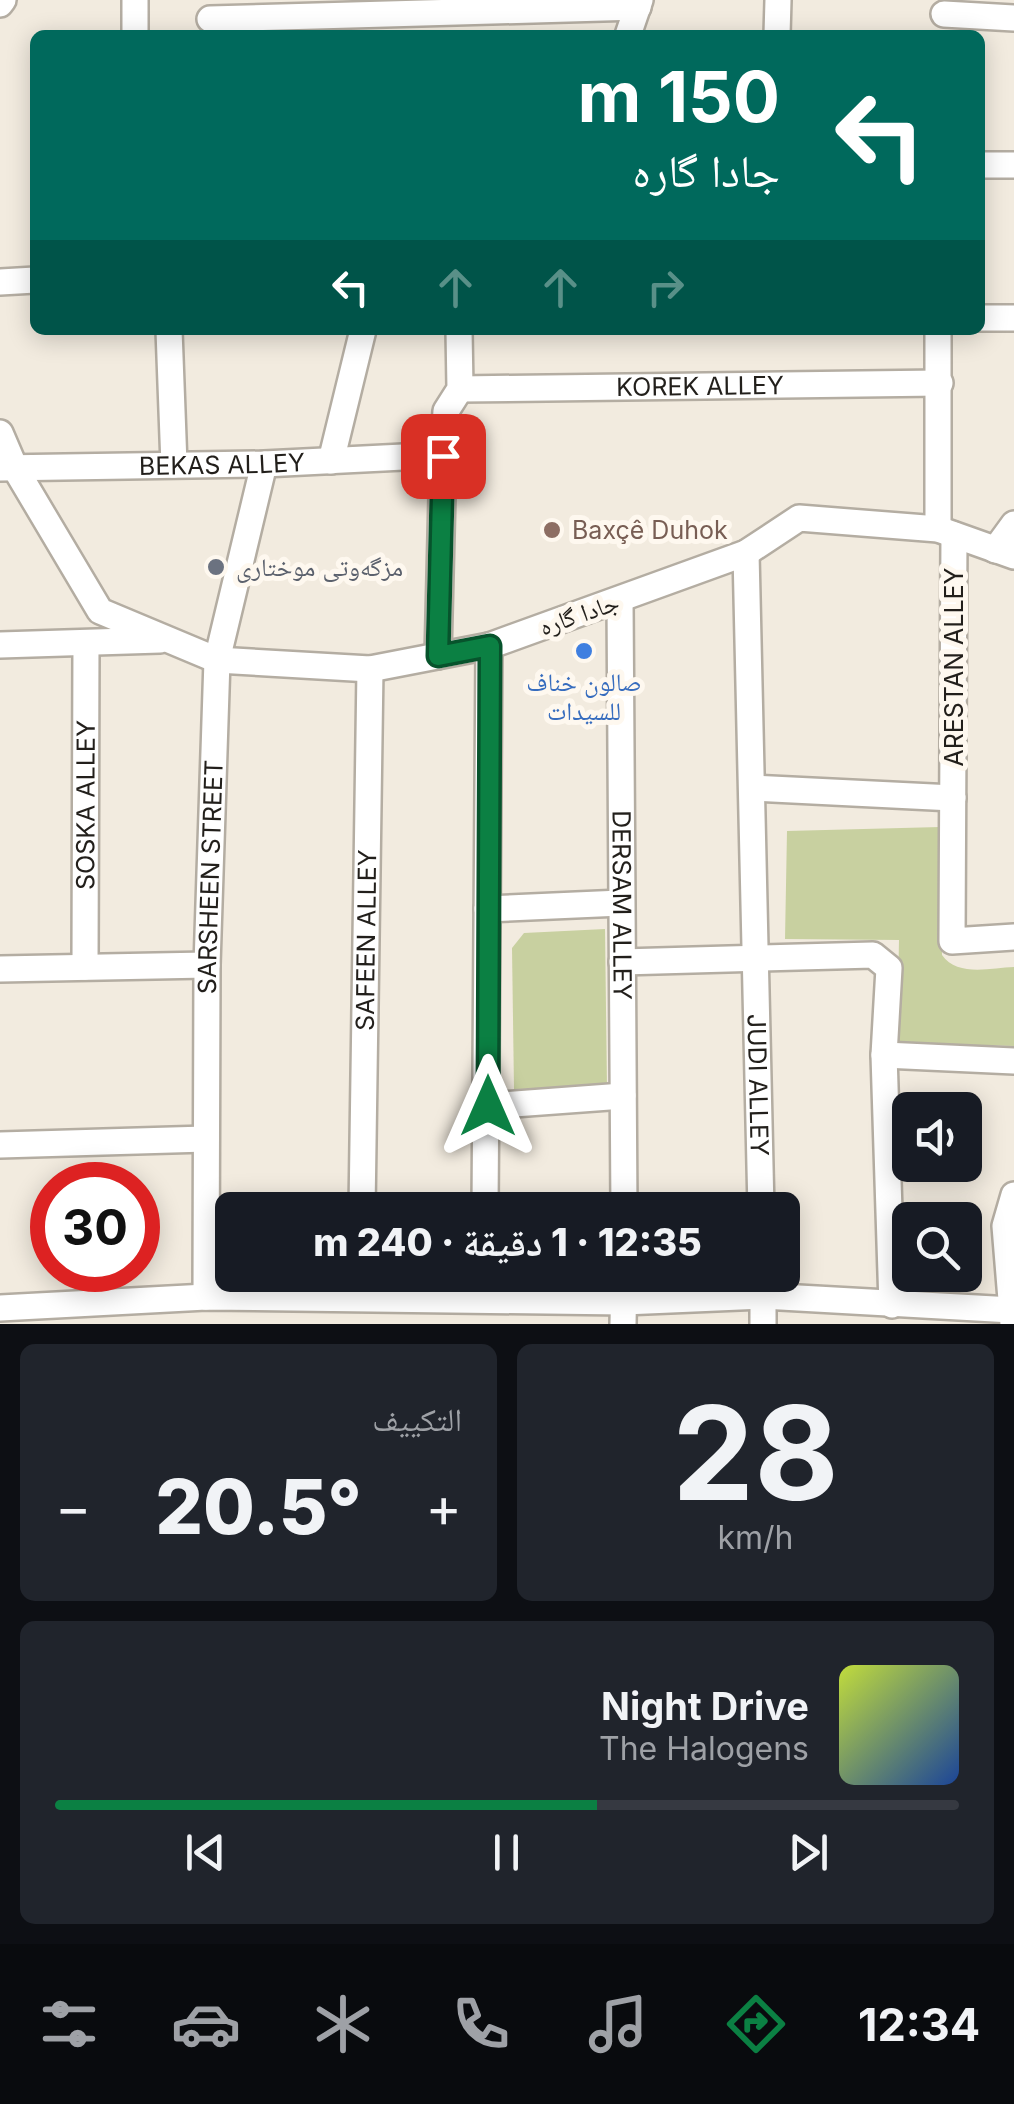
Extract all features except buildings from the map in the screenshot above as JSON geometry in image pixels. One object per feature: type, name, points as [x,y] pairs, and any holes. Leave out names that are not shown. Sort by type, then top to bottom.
[{"type":"street","points":[[135,0],[135,30]]},
{"type":"street","points":[[777,30],[778,0]]},
{"type":"street","points":[[210,18],[639,4],[630,30]]},
{"type":"street","points":[[944,16],[1014,18]]},
{"type":"street","points":[[985,165],[1014,165]]},
{"type":"street","points":[[0,282],[30,280]]},
{"type":"street","points":[[985,318],[1014,318]]},
{"type":"street","points":[[169,335],[174,466]]},
{"type":"street","points":[[331,460],[361,335]]},
{"type":"street","points":[[438,656],[443,456],[446,411],[460,389],[458,335]]},
{"type":"street","name":"ARESTAN ALLEY","points":[[938,335],[953,798],[952,941],[1014,937]]},
{"type":"street","name":"KOREK ALLEY","points":[[460,389],[940,383]]},
{"type":"street","name":"جادا گارە","points":[[0,433],[7,468],[100,611],[217,660],[370,670],[490,646],[746,553],[799,518],[946,532],[1004,553]]},
{"type":"street","name":"BEKAS ALLEY","points":[[7,468],[264,464],[443,456]]},
{"type":"street","name":"SARSHEEN STREET","points":[[206,1297],[208,964],[217,660],[264,464]]},
{"type":"street","points":[[1004,553],[1014,524]]},
{"type":"street","name":"JUDI ALLEY","points":[[746,553],[760,1192]]},
{"type":"street","name":"DERSAM ALLEY","points":[[620,600],[624,1192]]},
{"type":"street","points":[[0,645],[170,640]]},
{"type":"street","name":"SOSKA ALLEY","points":[[86,642],[86,967]]},
{"type":"street","points":[[486,1192],[490,646]]},
{"type":"street","name":"SAFEEN ALLEY","points":[[362,1192],[370,670]]},
{"type":"street","name":"ARESTAN ALLEY","points":[[752,788],[953,798]]},
{"type":"street","points":[[486,909],[621,903]]},
{"type":"street","points":[[622,962],[873,955],[889,968],[884,1055],[892,1304]]},
{"type":"street","points":[[0,969],[208,964]]},
{"type":"street","points":[[884,1055],[1014,1061]]},
{"type":"street","points":[[488,1106],[623,1096]]},
{"type":"street","points":[[0,1145],[206,1140]]},
{"type":"street","points":[[800,1291],[1012,1317],[1005,1226],[1014,1195]]},
{"type":"street","points":[[0,1308],[127,1312],[206,1297],[290,1311],[345,1292]]},
{"type":"street","points":[[378,1292],[446,1311],[475,1292]]},
{"type":"street","points":[[510,1292],[623,1313],[732,1292]]},
{"type":"street","points":[[763,1292],[763,1324]]},
{"type":"green space","points":[[940,827],[942,955],[965,969],[1014,967],[1014,1046],[897,1043],[899,940],[785,939],[787,831]]},
{"type":"green space","points":[[605,929],[607,1088],[514,1089],[512,948],[524,933]]},
{"type":"place","name":"Baxçê Duhok","points":[[552,530]]},
{"type":"place","name":"مزگەوتی موختاری","points":[[216,567]]},
{"type":"place","name":"صالون خناف للسيدات","points":[[584,651]]},
{"type":"route","points":[[443,456],[438,656],[490,646],[488,1106]]}]
